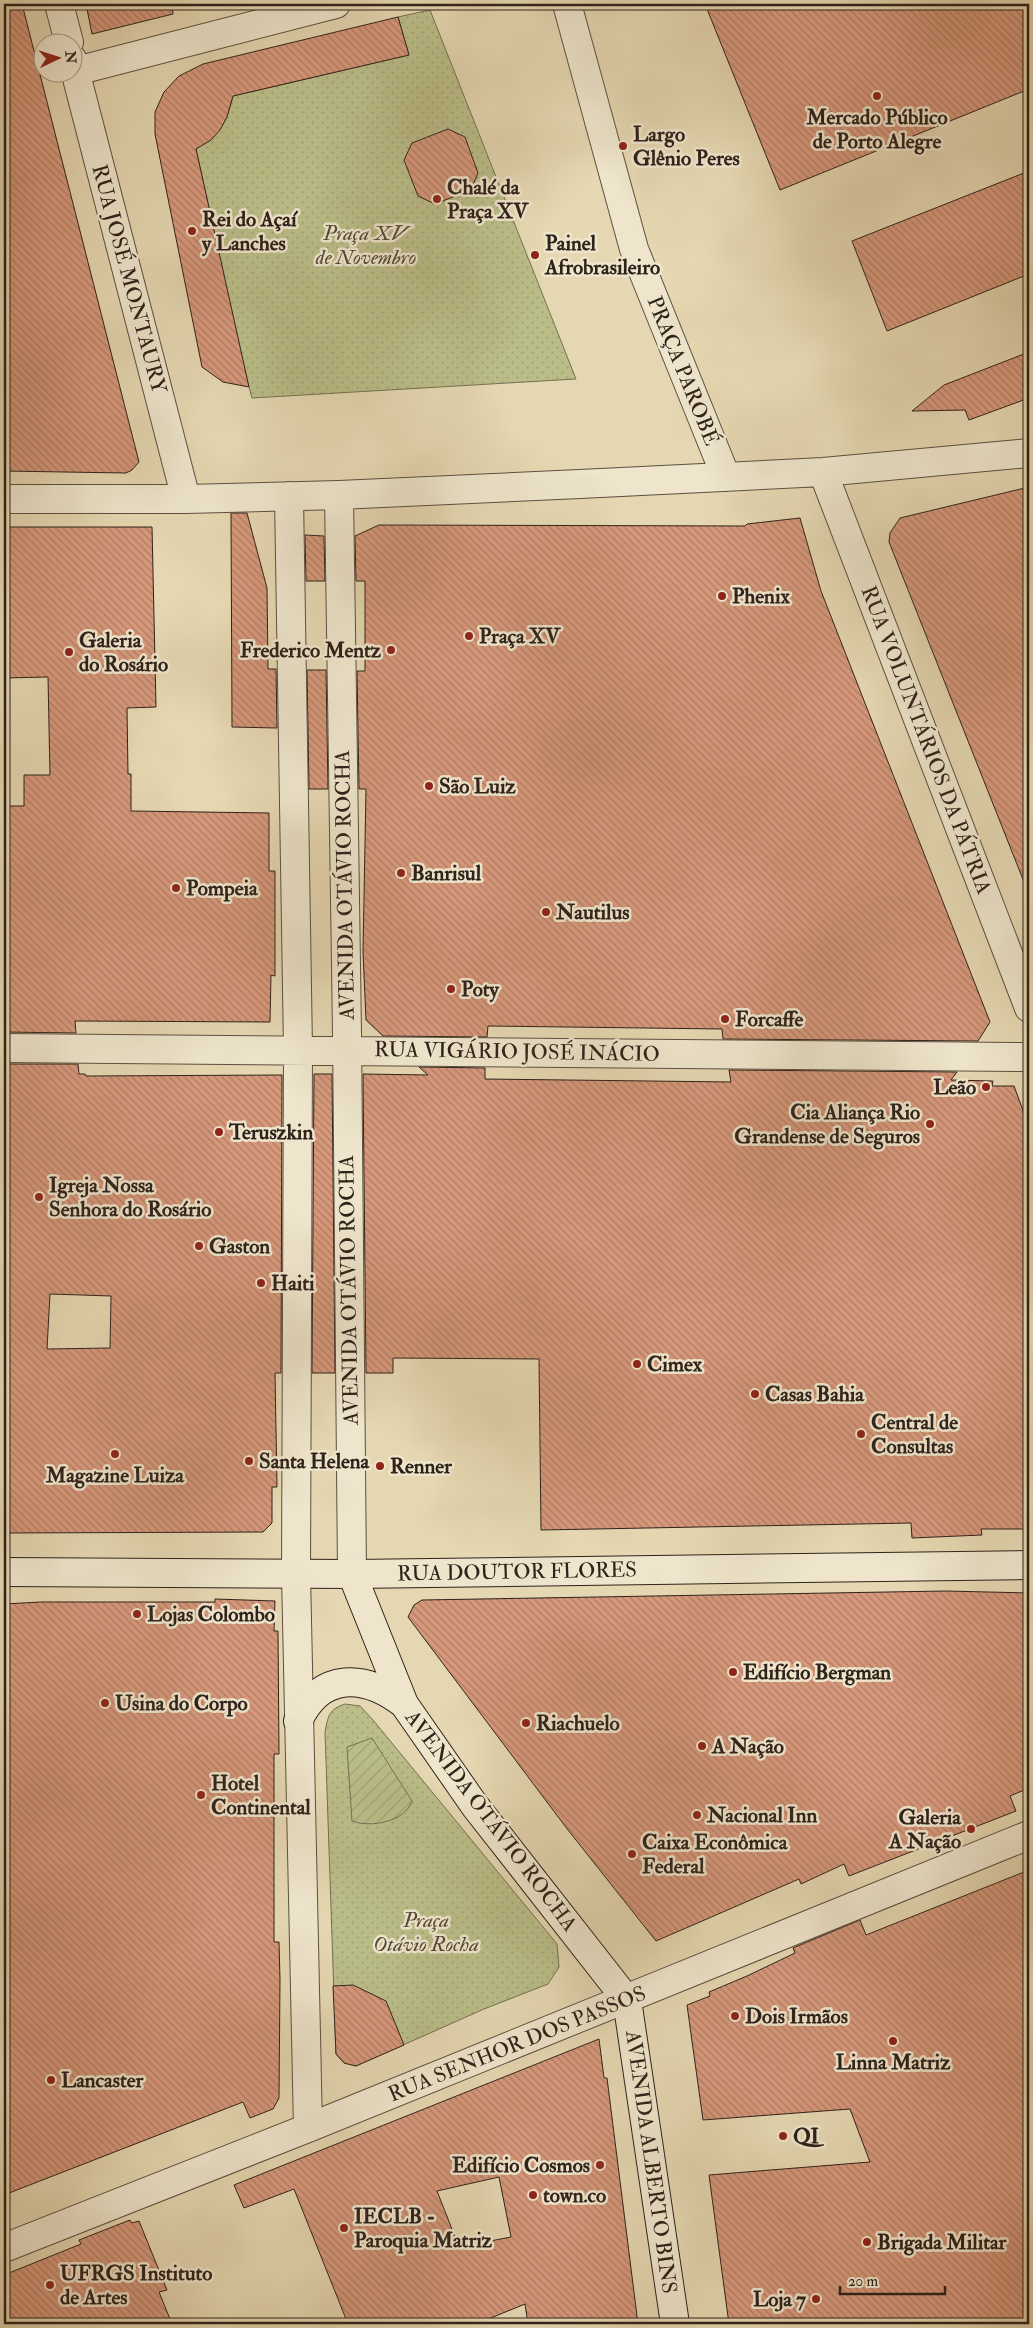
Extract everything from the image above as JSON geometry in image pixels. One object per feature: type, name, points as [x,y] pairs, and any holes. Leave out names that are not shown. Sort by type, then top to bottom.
[{"type":"street","points":[[59,4],[66,32]]},
{"type":"street","points":[[82,63],[336,4]]},
{"type":"street","name":"PRAÇA PAROBÉ","points":[[566,4],[634,249],[726,477]]},
{"type":"street","name":"RUA JOSÉ MONTAURY","points":[[78,82],[186,499]]},
{"type":"street","points":[[4,499],[186,499],[338,495],[823,472],[1029,453]]},
{"type":"street","name":"RUA VOLUNTÁRIOS DA PÁTRIA","points":[[823,472],[1029,1008]]},
{"type":"street","name":"AVENIDA OTÁVIO ROCHA","points":[[338,495],[347,1050],[352,1574],[404,1704],[475,1806],[627,2000]]},
{"type":"street","points":[[289,496],[298,1050],[296,1574],[308,2128]]},
{"type":"street","name":"RUA VIGÁRIO JOSÉ INÁCIO","points":[[4,1048],[1029,1057]]},
{"type":"street","name":"RUA DOUTOR FLORES","points":[[4,1572],[352,1574],[1029,1565]]},
{"type":"street","points":[[298,1721],[306,1704],[325,1687],[359,1681],[390,1693],[404,1704]]},
{"type":"street","name":"RUA SENHOR DOS PASSOS","points":[[4,2248],[627,2000],[1029,1836]]},
{"type":"street","name":"AVENIDA ALBERTO BINS","points":[[627,2000],[675,2324]]},
{"type":"green space","name":"Praça XV de Novembro","points":[[430,10],[576,379],[252,398],[241,358],[196,149],[211,138],[221,127],[228,114],[233,96],[409,55],[398,17]]},
{"type":"green space","name":"Praça Otávio Rocha","points":[[345,1704],[360,1706],[373,1720],[557,1944],[559,1967],[548,1984],[484,2009],[356,2066],[344,2063],[336,2054],[325,1732],[332,1711]]},
{"type":"green space","points":[[372,1738],[412,1801],[402,1814],[395,1818],[368,1824],[352,1821],[347,1747]]},
{"type":"building","points":[[4,4],[22,4],[32,43],[32,82],[42,82],[139,462],[132,470],[126,473],[4,471]]},
{"type":"building","points":[[86,4],[172,4],[173,14],[92,34]]},
{"type":"building","name":"Mercado Público de Porto Alegre","points":[[705,4],[1029,4],[1029,89],[780,190]]},
{"type":"building","points":[[398,17],[409,55],[233,96],[227,117],[220,130],[211,140],[196,149],[249,387],[223,382],[202,367],[155,134],[155,112],[164,92],[179,76],[203,64]]},
{"type":"building","points":[[448,129],[465,137],[478,173],[471,190],[435,204],[418,196],[404,160],[412,143]]},
{"type":"building","points":[[1029,171],[1029,274],[887,331],[852,241]]},
{"type":"building","points":[[1029,352],[1029,398],[969,420],[965,410],[912,411],[944,385]]},
{"type":"building","points":[[1029,487],[1028,892],[889,542],[890,533],[900,518]]},
{"type":"building","points":[[231,513],[247,513],[267,588],[268,669],[276,669],[277,728],[232,727]]},
{"type":"building","points":[[800,518],[821,591],[990,1022],[978,1041],[723,1039],[722,1029],[488,1026],[487,1037],[383,1036],[366,1020],[363,952],[366,789],[359,789],[357,671],[365,671],[365,581],[356,581],[355,536],[379,525],[745,526],[747,524]]},
{"type":"building","points":[[4,527],[152,527],[156,707],[127,708],[128,774],[131,774],[131,811],[269,813],[269,871],[275,871],[275,976],[271,975],[270,1022],[75,1021],[76,1033],[4,1032],[4,806],[24,806],[24,775],[50,775],[48,677],[4,678]]},
{"type":"building","points":[[305,535],[324,536],[325,581],[306,581]]},
{"type":"building","points":[[307,670],[326,670],[328,789],[309,789]]},
{"type":"building","points":[[4,1064],[78,1064],[79,1074],[85,1074],[86,1076],[282,1075],[281,1373],[275,1373],[277,1487],[272,1487],[272,1523],[263,1532],[4,1533]],"holes":[[[50,1294],[111,1296],[110,1348],[47,1349]]]},
{"type":"building","points":[[419,1067],[485,1068],[485,1079],[731,1082],[729,1070],[957,1072],[951,1080],[993,1081],[992,1086],[1014,1086],[1029,1127],[1029,1529],[981,1529],[982,1535],[912,1538],[911,1523],[541,1530],[539,1359],[393,1358],[393,1373],[366,1373],[363,1074],[428,1075]]},
{"type":"building","points":[[314,1074],[332,1074],[335,1373],[312,1373]]},
{"type":"building","points":[[946,1591],[1029,1593],[1029,1788],[1010,1796],[1016,1811],[849,1876],[844,1864],[801,1884],[799,1879],[656,1941],[568,1830],[408,1617],[414,1605],[422,1600]]},
{"type":"building","points":[[215,1599],[275,1601],[274,1631],[278,1631],[279,1754],[274,1754],[274,1942],[279,1942],[279,2098],[273,2109],[250,2118],[243,2102],[4,2195],[4,1604],[41,1602],[215,1602]]},
{"type":"building","points":[[1029,1870],[1029,2324],[729,2324],[709,2175],[870,2162],[850,2109],[703,2120],[687,2005],[710,1996],[709,1992],[795,1953],[793,1948],[860,1920],[866,1935]]},
{"type":"building","points":[[353,1985],[386,2001],[404,2045],[356,2066],[344,2063],[336,2054],[333,1986]]},
{"type":"building","points":[[599,2039],[604,2078],[607,2078],[638,2324],[528,2324],[525,2304],[476,2324],[348,2324],[294,2189],[244,2208],[234,2185]],"holes":[[[499,2177],[511,2237],[459,2247],[437,2191]]]},
{"type":"building","points":[[130,2220],[132,2223],[139,2221],[167,2290],[159,2292],[172,2324],[4,2324],[4,2275],[81,2244],[79,2240]]},
{"type":"place","name":"Mercado Público de Porto Alegre","points":[[877,96]]},
{"type":"place","name":"Largo Glênio Peres","points":[[623,146]]},
{"type":"place","name":"Chalé da Praça XV","points":[[437,199]]},
{"type":"place","name":"Rei do Açaí y Lanches","points":[[192,231]]},
{"type":"place","name":"Painel Afrobrasileiro","points":[[535,255]]},
{"type":"place","name":"Phenix","points":[[722,596]]},
{"type":"place","name":"Praça XV","points":[[469,636]]},
{"type":"place","name":"Frederico Mentz","points":[[391,650]]},
{"type":"place","name":"Galeria do Rosário","points":[[69,652]]},
{"type":"place","name":"São Luiz","points":[[429,786]]},
{"type":"place","name":"Banrisul","points":[[401,873]]},
{"type":"place","name":"Pompeia","points":[[176,888]]},
{"type":"place","name":"Nautilus","points":[[546,912]]},
{"type":"place","name":"Poty","points":[[451,989]]},
{"type":"place","name":"Forcaffe","points":[[725,1019]]},
{"type":"place","name":"Leão","points":[[986,1087]]},
{"type":"place","name":"Cia Aliança Rio Grandense de Seguros","points":[[930,1124]]},
{"type":"place","name":"Teruszkin","points":[[219,1132]]},
{"type":"place","name":"Igreja Nossa Senhora do Rosário","points":[[39,1197]]},
{"type":"place","name":"Gaston","points":[[199,1246]]},
{"type":"place","name":"Haiti","points":[[261,1283]]},
{"type":"place","name":"Cimex","points":[[637,1364]]},
{"type":"place","name":"Casas Bahia","points":[[755,1394]]},
{"type":"place","name":"Central de Consultas","points":[[861,1434]]},
{"type":"place","name":"Magazine Luiza","points":[[115,1454]]},
{"type":"place","name":"Santa Helena","points":[[249,1461]]},
{"type":"place","name":"Renner","points":[[380,1466]]},
{"type":"place","name":"Lojas Colombo","points":[[137,1614]]},
{"type":"place","name":"Edifício Bergman","points":[[733,1672]]},
{"type":"place","name":"Usina do Corpo","points":[[105,1703]]},
{"type":"place","name":"Riachuelo","points":[[526,1723]]},
{"type":"place","name":"A Nação","points":[[702,1746]]},
{"type":"place","name":"Hotel Continental","points":[[201,1795]]},
{"type":"place","name":"Nacional Inn","points":[[697,1815]]},
{"type":"place","name":"Galeria A Nação","points":[[971,1829]]},
{"type":"place","name":"Caixa Econômica Federal","points":[[632,1854]]},
{"type":"place","name":"Dois Irmãos","points":[[735,2016]]},
{"type":"place","name":"Linna Matriz","points":[[893,2041]]},
{"type":"place","name":"Lancaster","points":[[51,2080]]},
{"type":"place","name":"QI","points":[[783,2136]]},
{"type":"place","name":"Edifício Cosmos","points":[[600,2165]]},
{"type":"place","name":"town.co","points":[[533,2195]]},
{"type":"place","name":"IECLB - Paroquia Matriz","points":[[344,2228]]},
{"type":"place","name":"Brigada Militar","points":[[867,2242]]},
{"type":"place","name":"UFRGS Instituto de Artes","points":[[50,2285]]},
{"type":"place","name":"Loja 7","points":[[816,2299]]}]
